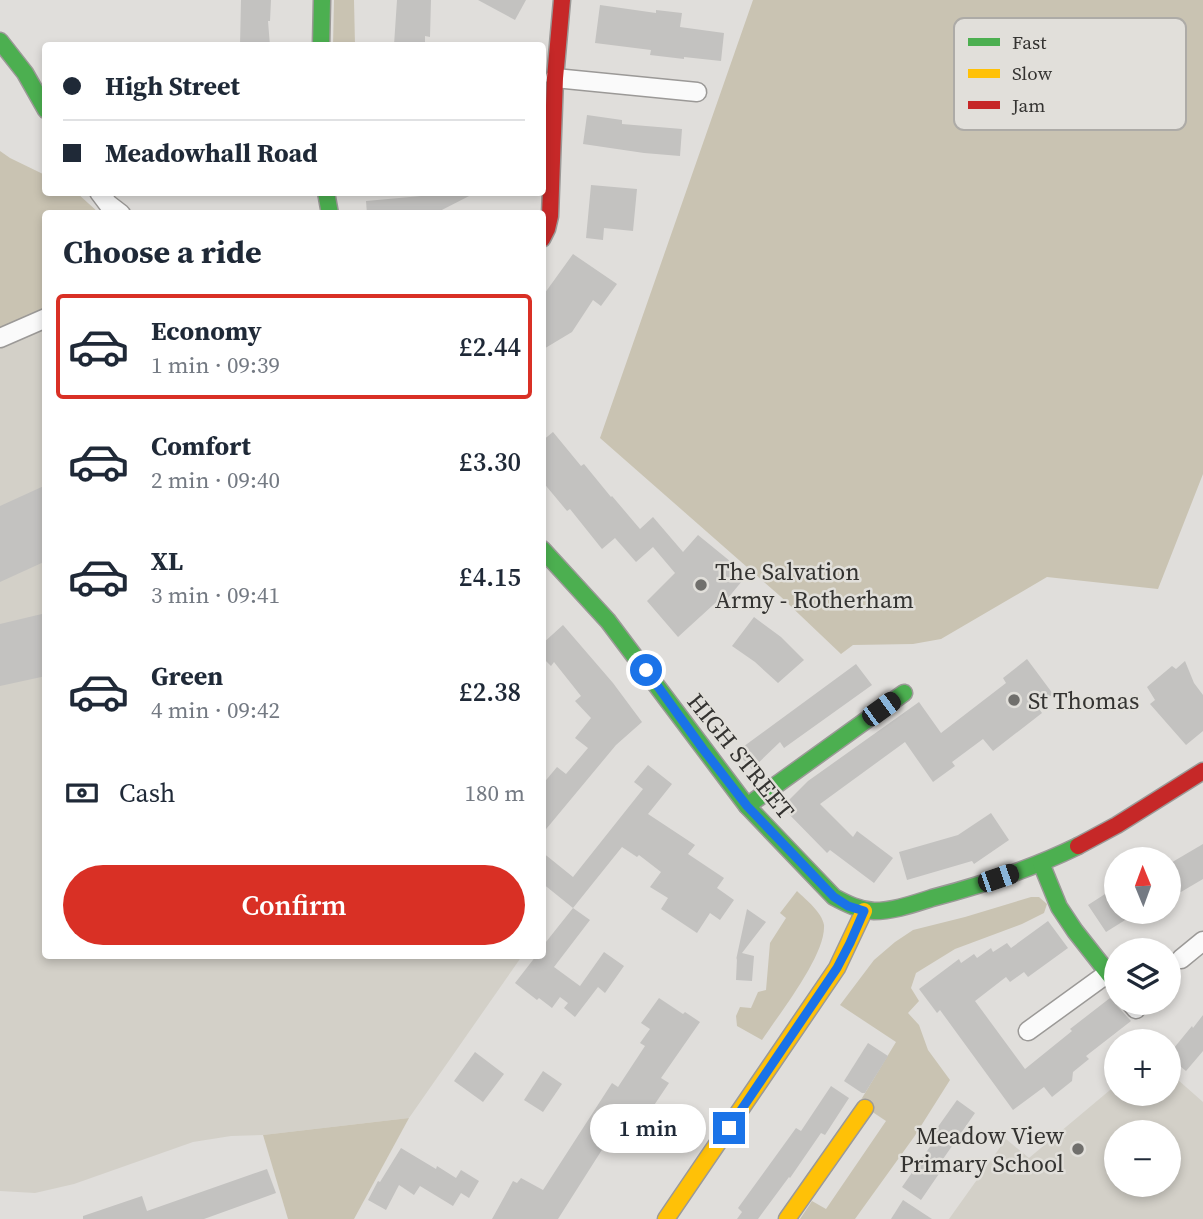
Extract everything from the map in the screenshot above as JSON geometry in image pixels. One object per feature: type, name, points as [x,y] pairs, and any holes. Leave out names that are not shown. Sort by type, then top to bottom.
[{"type":"street","points":[[321,42],[322,0]]},
{"type":"street","points":[[546,232],[550,216],[555,78],[562,0]]},
{"type":"street","points":[[0,41],[25,73],[42,103]]},
{"type":"street","points":[[555,78],[697,92]]},
{"type":"street","points":[[102,196],[116,210]]},
{"type":"street","points":[[0,338],[42,320]]},
{"type":"street","name":"HIGH STREET","points":[[546,553],[608,621],[747,806],[834,897],[848,906],[864,911]]},
{"type":"street","points":[[747,806],[904,693]]},
{"type":"street","points":[[666,1219],[837,968],[864,911],[896,908],[976,886],[1041,863],[1109,828],[1203,771]]},
{"type":"street","points":[[1041,863],[1059,907],[1104,968]]},
{"type":"street","points":[[1181,959],[1203,941]]},
{"type":"street","points":[[1028,1031],[1104,983]]},
{"type":"street","points":[[788,1219],[865,1108]]},
{"type":"shaded area","points":[[334,0],[354,0],[355,42],[333,42]]},
{"type":"shaded area","points":[[753,0],[1203,0],[1203,474],[1158,589],[1047,577],[941,639],[913,644],[853,645],[841,654],[780,596],[600,438]]},
{"type":"shaded area","points":[[0,151],[42,174],[42,196],[80,196],[96,210],[42,210],[42,319],[0,338]]},
{"type":"shaded area","points":[[42,326],[42,959],[520,959],[409,1118],[193,1142],[74,1184],[35,1193],[0,1191],[0,345]]},
{"type":"shaded area","points":[[797,891],[820,915],[824,925],[823,937],[810,968],[762,1040],[737,1026],[736,1016],[740,1007],[751,1008],[758,992],[766,990],[770,943],[786,918],[780,913]]},
{"type":"shaded area","points":[[1039,897],[1047,904],[1044,913],[955,949],[916,973],[911,988],[919,1001],[908,1013],[919,1025],[928,1050],[950,1080],[914,1137],[855,1219],[800,1219],[812,1201],[826,1209],[886,1121],[859,1103],[896,1042],[840,1005],[874,960],[913,930]]},
{"type":"shaded area","name":"Meadow View Primary School","points":[[1181,1083],[1203,1102],[1203,1219],[949,1219],[1006,1139],[1029,1158],[1104,1095],[1104,1106],[1181,1106]]},
{"type":"shaded area","points":[[409,1118],[354,1219],[288,1219],[263,1135]]},
{"type":"building","points":[[241,0],[271,0],[268,21],[270,42],[240,42]]},
{"type":"building","points":[[397,0],[431,0],[430,37],[425,36],[425,42],[394,42]]},
{"type":"building","points":[[478,0],[526,0],[515,20]]},
{"type":"building","points":[[600,5],[656,13],[656,10],[682,13],[680,27],[724,33],[721,61],[650,55],[651,50],[595,43]]},
{"type":"building","points":[[587,115],[622,120],[622,124],[682,129],[680,156],[583,144]]},
{"type":"building","points":[[591,185],[637,189],[633,231],[604,228],[603,240],[586,238]]},
{"type":"building","points":[[421,196],[469,196],[442,210],[367,210],[366,201]]},
{"type":"building","points":[[573,254],[617,284],[601,306],[593,300],[572,332],[546,348],[546,291]]},
{"type":"building","points":[[553,432],[640,529],[653,517],[683,552],[698,535],[747,575],[728,598],[724,595],[678,637],[647,601],[675,573],[653,547],[636,562],[615,538],[602,549],[570,509],[567,511],[546,486],[546,438]]},
{"type":"building","points":[[42,487],[42,563],[0,582],[0,506]]},
{"type":"building","points":[[42,614],[42,677],[0,686],[0,624]]},
{"type":"building","points":[[754,617],[781,637],[804,660],[778,683],[732,646]]},
{"type":"building","points":[[563,625],[613,683],[642,722],[616,745],[546,829],[546,780],[557,767],[566,774],[588,748],[575,738],[591,718],[575,701],[581,696],[554,662],[551,666],[546,661],[546,640]]},
{"type":"building","points":[[1027,659],[1053,694],[1037,706],[1042,713],[993,751],[983,739],[952,762],[955,766],[933,782],[905,742],[820,804],[853,837],[857,831],[893,858],[874,883],[830,850],[827,853],[782,807],[808,781],[919,702],[941,733],[1006,683],[1003,678]]},
{"type":"building","points":[[1185,661],[1194,683],[1203,695],[1203,731],[1186,745],[1150,704],[1155,700],[1147,687],[1172,666],[1176,669]]},
{"type":"building","points":[[856,664],[872,685],[784,748],[780,742],[752,769],[736,752]]},
{"type":"building","points":[[648,765],[672,784],[648,814],[695,845],[688,854],[724,878],[717,888],[734,900],[720,920],[710,913],[697,933],[661,909],[668,898],[650,887],[661,872],[639,855],[637,857],[622,847],[573,908],[546,886],[546,855],[573,877],[643,789],[634,782]]},
{"type":"building","points":[[991,813],[1009,840],[974,864],[972,861],[907,880],[899,852],[958,835]]},
{"type":"building","points":[[1203,844],[1203,879],[1181,892],[1181,857]]},
{"type":"building","points":[[1104,895],[1104,924],[1119,924],[1106,932],[1088,905]]},
{"type":"building","points":[[573,908],[590,920],[554,967],[580,986],[604,952],[624,966],[605,993],[598,987],[575,1017],[564,1008],[568,1003],[560,997],[552,1008],[515,983],[534,959],[546,959],[546,942]]},
{"type":"building","points":[[747,909],[766,922],[742,953],[754,956],[752,981],[736,980],[737,958],[736,960]]},
{"type":"building","points":[[1048,921],[1068,948],[1028,977],[1024,972],[1010,982],[1006,977],[975,1001],[1025,1069],[1104,1003],[1104,1015],[1126,1015],[1131,1021],[1121,1029],[1104,1029],[1104,1042],[1086,1056],[1089,1059],[1073,1072],[1072,1081],[1052,1097],[1044,1087],[1013,1110],[940,1010],[937,1013],[919,989],[959,959],[961,963],[974,954],[977,958],[991,948],[993,952],[1007,943],[1011,948]]},
{"type":"building","points":[[659,998],[700,1022],[661,1078],[669,1083],[628,1144],[612,1134],[558,1219],[492,1219],[513,1181],[517,1183],[521,1178],[543,1190],[612,1083],[618,1087],[645,1046],[640,1043],[650,1029],[641,1023]]},
{"type":"building","points":[[1203,1015],[1203,1051],[1186,1071],[1181,1067],[1181,1039],[1192,1026],[1193,1028]]},
{"type":"building","points":[[868,1043],[888,1056],[865,1093],[862,1093],[844,1081]]},
{"type":"building","points":[[475,1052],[504,1074],[483,1102],[454,1081]]},
{"type":"building","points":[[543,1071],[562,1084],[543,1112],[524,1100]]},
{"type":"building","points":[[831,1086],[849,1098],[825,1135],[821,1133],[758,1219],[737,1219],[742,1212],[738,1208],[796,1128],[801,1131]]},
{"type":"building","points":[[957,1100],[975,1113],[943,1159],[947,1162],[921,1200],[902,1187],[934,1141],[930,1138]]},
{"type":"building","points":[[401,1148],[456,1178],[461,1170],[479,1181],[469,1198],[461,1193],[453,1206],[420,1186],[414,1195],[399,1185],[386,1210],[368,1200]]},
{"type":"building","points":[[267,1169],[276,1193],[204,1219],[83,1219],[83,1216],[142,1196],[147,1211]]},
{"type":"building","points":[[903,1200],[932,1219],[891,1219]]},
{"type":"traffic: fast","points":[[321,42],[322,0]]},
{"type":"traffic: fast","points":[[0,41],[25,73],[42,103]]},
{"type":"traffic: fast","points":[[327,196],[329,210]]},
{"type":"traffic: fast","points":[[546,553],[608,621],[747,806],[834,897],[869,910],[896,908],[1006,876],[1078,846]]},
{"type":"traffic: fast","points":[[747,806],[904,693]]},
{"type":"traffic: fast","points":[[1041,863],[1059,907],[1104,968]]},
{"type":"traffic: slow","points":[[666,1219],[837,968],[864,911]]},
{"type":"traffic: slow","points":[[787,1219],[865,1108]]},
{"type":"traffic: jam","points":[[546,231],[550,216],[555,78],[562,0]]},
{"type":"traffic: jam","points":[[1078,846],[1203,771]]},
{"type":"place","name":"The Salvation Army - Rotherham","points":[[701,585]]},
{"type":"place","name":"St Thomas","points":[[1014,700]]},
{"type":"place","name":"Meadow View Primary School","points":[[1078,1149]]},
{"type":"route","points":[[646,670],[747,806],[834,897],[848,906],[864,911],[837,968],[729,1128]]}]
